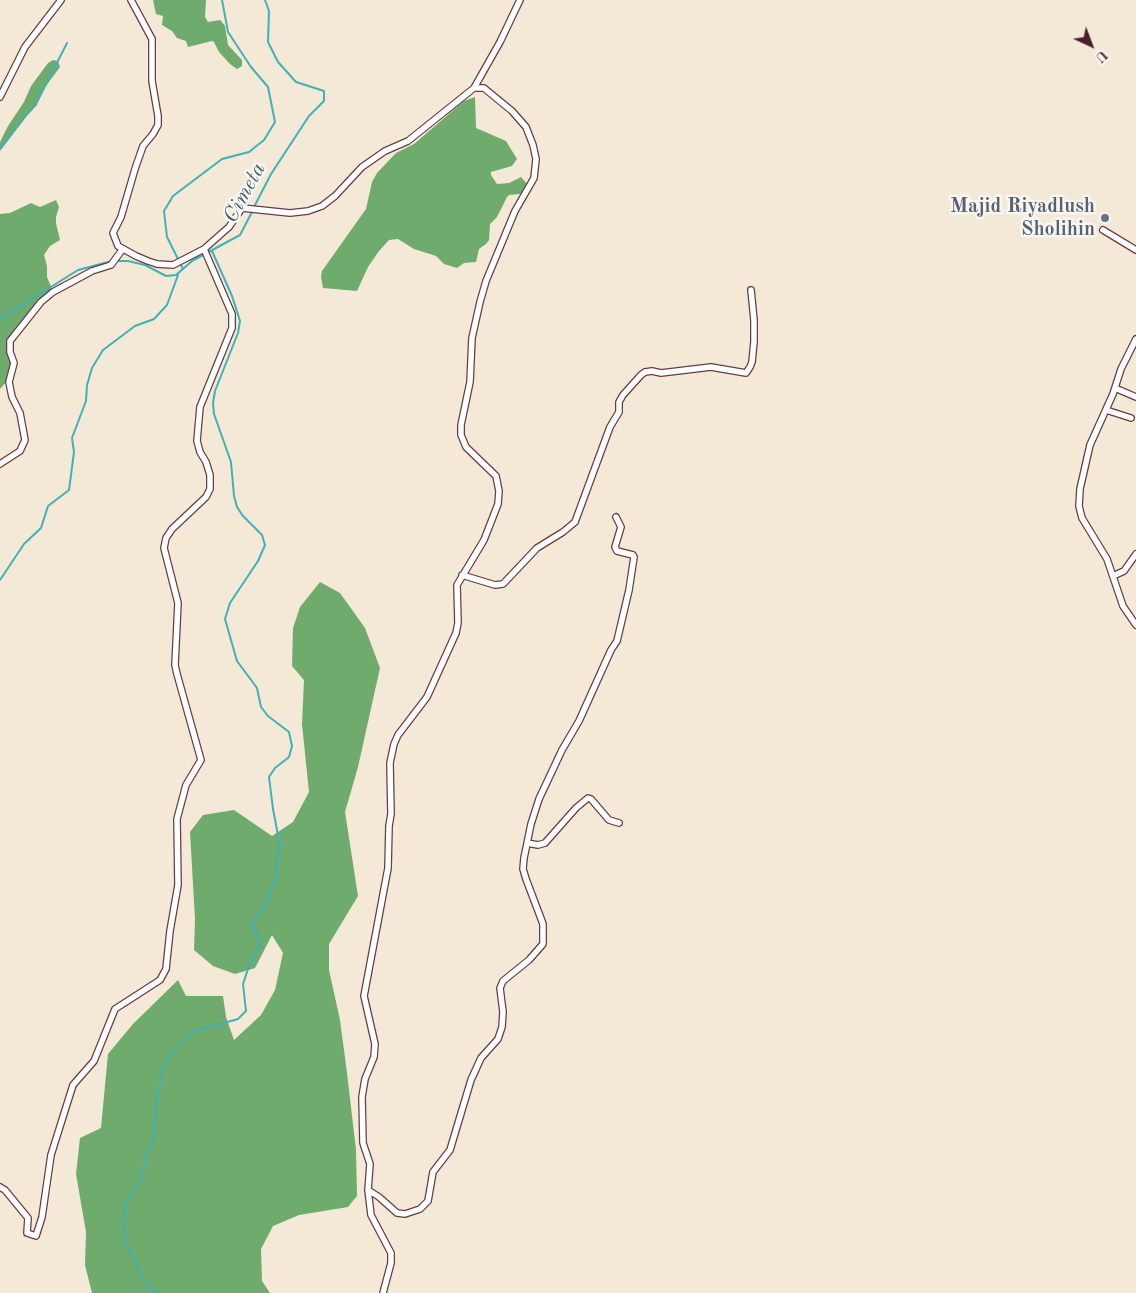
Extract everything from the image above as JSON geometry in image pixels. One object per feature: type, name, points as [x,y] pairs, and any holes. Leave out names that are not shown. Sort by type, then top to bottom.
[{"type":"street","points":[[0,97],[25,47],[61,0]]},
{"type":"street","points":[[131,0],[152,39],[152,81],[158,125],[143,146],[121,217],[113,233],[118,246],[122,250],[157,264],[173,265],[205,253],[229,227],[241,209],[290,213],[308,211],[329,202],[362,166],[384,151],[408,141],[474,88],[500,42],[520,0]]},
{"type":"street","points":[[383,1293],[391,1263],[391,1253],[371,1215],[368,1190],[370,1164],[363,1143],[362,1096],[365,1079],[374,1056],[375,1044],[364,996],[388,868],[391,814],[391,753],[398,736],[421,707],[430,692],[456,634],[458,623],[457,586],[484,540],[498,504],[499,491],[496,476],[470,452],[461,434],[463,410],[470,382],[472,338],[486,281],[515,211],[534,178],[536,169],[533,145],[526,127],[520,118],[492,93],[484,88],[474,88]]},
{"type":"street","points":[[1102,230],[1136,250]]},
{"type":"street","points":[[0,464],[20,451],[25,440],[20,413],[12,397],[9,382],[14,363],[10,352],[10,342],[41,302],[53,292],[92,271],[111,265],[122,250]]},
{"type":"street","points":[[0,1188],[5,1190],[28,1218],[27,1234],[36,1236],[42,1217],[51,1156],[73,1085],[94,1062],[116,1009],[160,980],[166,969],[178,885],[177,819],[186,785],[200,760],[177,674],[178,603],[164,548],[166,538],[172,529],[206,497],[210,490],[210,475],[206,462],[200,452],[198,441],[200,407],[232,328],[232,314],[205,253]]},
{"type":"street","points":[[462,575],[495,585],[503,584],[537,548],[564,532],[575,522],[610,427],[619,412],[618,402],[645,372],[661,373],[711,367],[746,373],[752,362],[754,342],[751,290]]},
{"type":"street","points":[[1136,339],[1121,369],[1106,410],[1090,445],[1080,489],[1079,506],[1082,518],[1107,559],[1123,606],[1136,625]]},
{"type":"street","points":[[1114,388],[1136,397]]},
{"type":"street","points":[[1106,410],[1131,418]]},
{"type":"street","points":[[368,1190],[379,1196],[397,1212],[405,1214],[420,1210],[428,1201],[433,1172],[450,1150],[471,1080],[481,1058],[498,1039],[502,1027],[503,1012],[500,988],[503,981],[529,960],[543,944],[543,924],[523,869],[526,843],[533,814],[546,783],[579,721],[611,650],[617,641],[629,590],[634,557],[615,548],[621,526],[616,516]]},
{"type":"street","points":[[1113,576],[1124,570],[1136,554]]},
{"type":"street","points":[[526,843],[538,845],[545,843],[576,808],[588,798],[610,820],[619,823]]},
{"type":"green space","points":[[153,0],[206,0],[205,17],[208,22],[220,20],[222,22],[225,26],[228,45],[242,60],[242,66],[237,69],[230,64],[212,41],[188,47],[186,41],[177,38],[172,31],[162,25],[163,16],[156,14]]},
{"type":"green space","points":[[53,60],[58,61],[60,67],[43,90],[37,105],[0,151],[0,142],[24,102],[31,86],[48,63]]},
{"type":"green space","points":[[475,97],[476,128],[506,141],[517,159],[512,166],[491,172],[491,175],[497,184],[509,183],[521,177],[528,185],[520,194],[507,197],[497,217],[490,224],[489,240],[479,249],[476,262],[464,263],[457,268],[444,264],[436,256],[414,249],[398,239],[389,240],[368,267],[357,291],[323,288],[322,271],[366,209],[372,182],[377,173],[396,153],[414,144],[464,101]]},
{"type":"green space","points":[[56,200],[59,207],[56,223],[60,240],[50,246],[44,255],[47,277],[52,289],[10,337],[7,348],[10,368],[7,381],[0,389],[0,214],[10,213],[31,203],[40,207]]},
{"type":"green space","points":[[320,582],[340,593],[365,628],[380,668],[358,767],[345,812],[358,896],[329,944],[329,970],[340,1020],[356,1150],[357,1196],[348,1207],[299,1215],[273,1226],[261,1249],[262,1281],[270,1293],[92,1293],[85,1265],[86,1232],[76,1174],[80,1138],[101,1128],[108,1054],[133,1024],[178,980],[186,996],[223,996],[226,1017],[234,1040],[261,1015],[275,990],[283,953],[272,935],[255,968],[235,974],[213,966],[194,950],[195,919],[190,832],[203,815],[234,810],[272,836],[293,822],[309,792],[302,724],[304,680],[292,666],[293,628],[300,607]]},
{"type":"waterway","points":[[183,269],[167,237],[164,211],[173,196],[222,159],[249,152],[264,140],[275,122],[268,87],[251,67],[228,32],[222,0]]},
{"type":"waterway","name":"Cimeta","points":[[254,207],[271,174],[309,116],[324,101],[324,91],[296,82],[278,62],[268,42],[269,11],[265,0]]},
{"type":"waterway","points":[[0,149],[38,100],[67,43]]},
{"type":"waterway","name":"Cimeta","points":[[117,261],[128,261],[145,265],[166,276],[176,275],[192,261],[240,235],[252,212]]},
{"type":"waterway","points":[[157,1293],[146,1282],[123,1236],[127,1201],[139,1182],[154,1138],[155,1109],[162,1072],[169,1055],[195,1031],[238,1019],[246,1011],[243,984],[261,943],[251,923],[267,904],[270,890],[276,880],[280,846],[269,777],[275,768],[289,757],[292,746],[289,732],[268,716],[261,707],[257,688],[237,661],[225,619],[230,603],[258,561],[265,545],[262,535],[243,516],[237,507],[234,496],[231,462],[214,414],[215,391],[238,333],[240,321],[232,296],[212,251]]},
{"type":"waterway","name":"Cimeta","points":[[0,319],[78,270],[112,261]]},
{"type":"waterway","points":[[0,580],[24,544],[41,528],[48,506],[69,490],[74,452],[72,438],[86,401],[87,385],[92,368],[103,350],[135,326],[154,319],[167,305],[178,275]]},
{"type":"place","name":"Majid Riyadlush Sholihin","points":[[1105,218]]}]
